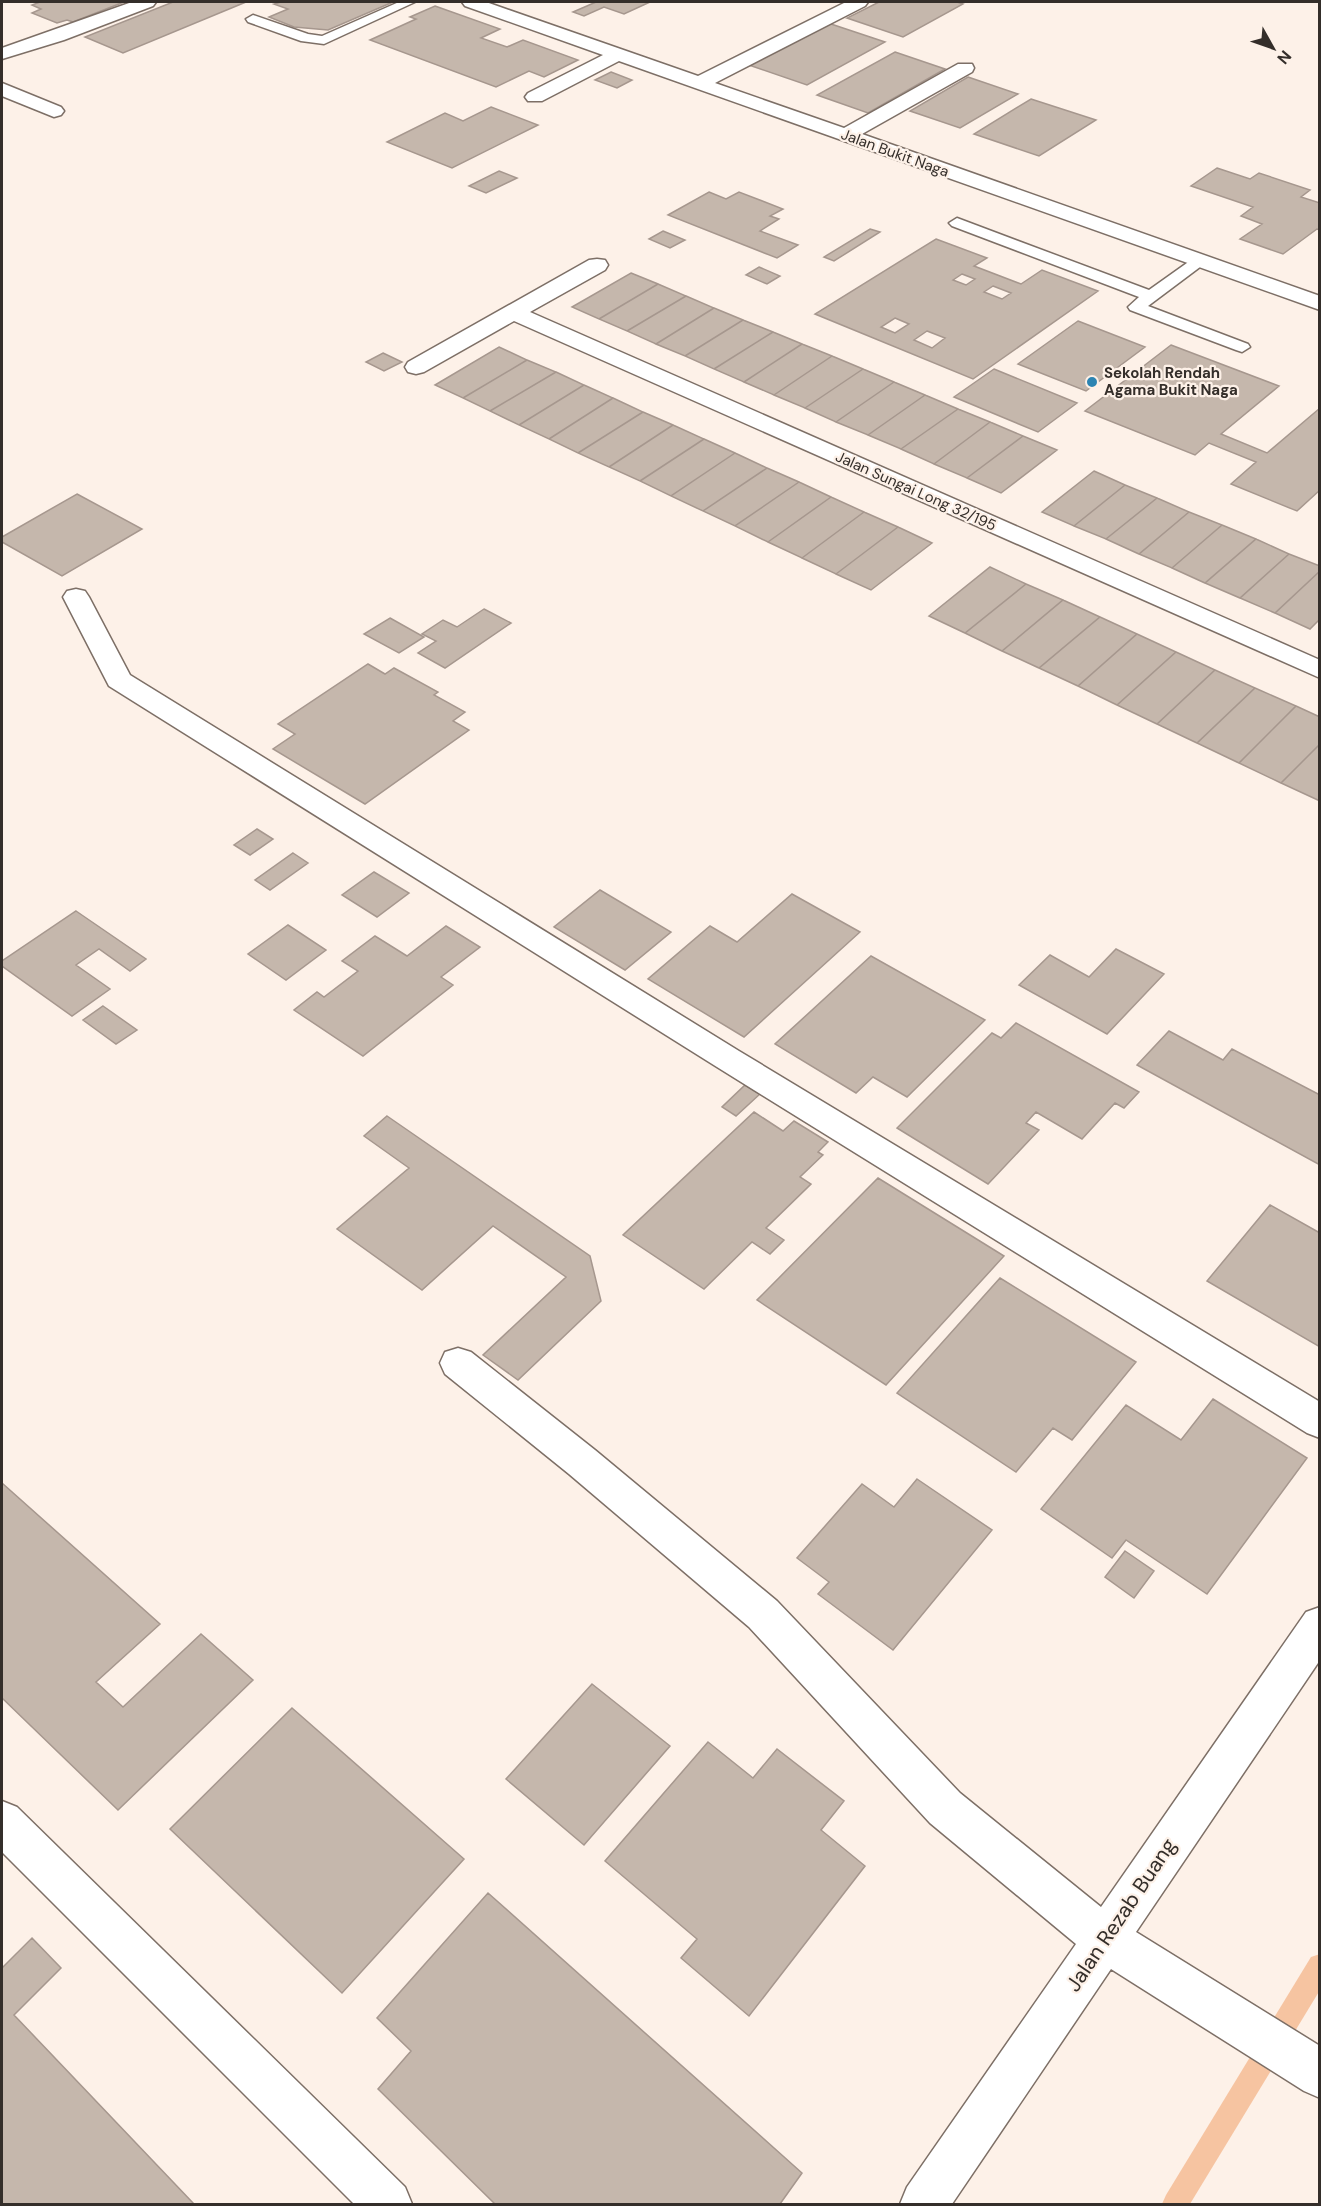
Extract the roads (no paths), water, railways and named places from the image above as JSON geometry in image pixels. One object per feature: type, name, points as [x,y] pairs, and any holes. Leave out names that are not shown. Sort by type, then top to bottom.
[{"type":"street","points":[[2,54],[58,36],[147,2]]},
{"type":"street","name":"Jalan Bukit Naga","points":[[471,2],[1320,304]]},
{"type":"street","points":[[700,83],[859,2]]},
{"type":"street","points":[[535,97],[617,55]]},
{"type":"street","points":[[846,135],[965,68]]},
{"type":"street","points":[[2,89],[54,111]]},
{"type":"street","points":[[416,367],[597,265]]},
{"type":"street","name":"Jalan Sungai Long 32/195","points":[[513,312],[1320,670]]},
{"type":"street","points":[[76,597],[119,680],[718,1053],[1320,1422]]},
{"type":"street","points":[[458,1363],[582,1462],[763,1614],[945,1808],[1104,1939],[1309,2067]]},
{"type":"street","name":"Jalan Rezab Buang","points":[[924,2205],[1320,1625]]},
{"type":"street","points":[[2,1822],[388,2205]]},
{"type":"lane","points":[[253,19],[306,38],[324,40],[409,2]]},
{"type":"lane","points":[[957,223],[1151,296]]},
{"type":"lane","points":[[1199,261],[1136,307],[1242,347]]},
{"type":"waterway","points":[[1175,2204],[1320,1966]]},
{"type":"place","name":"Sekolah Rendah Agama Bukit Naga","points":[[1092,382]]}]
